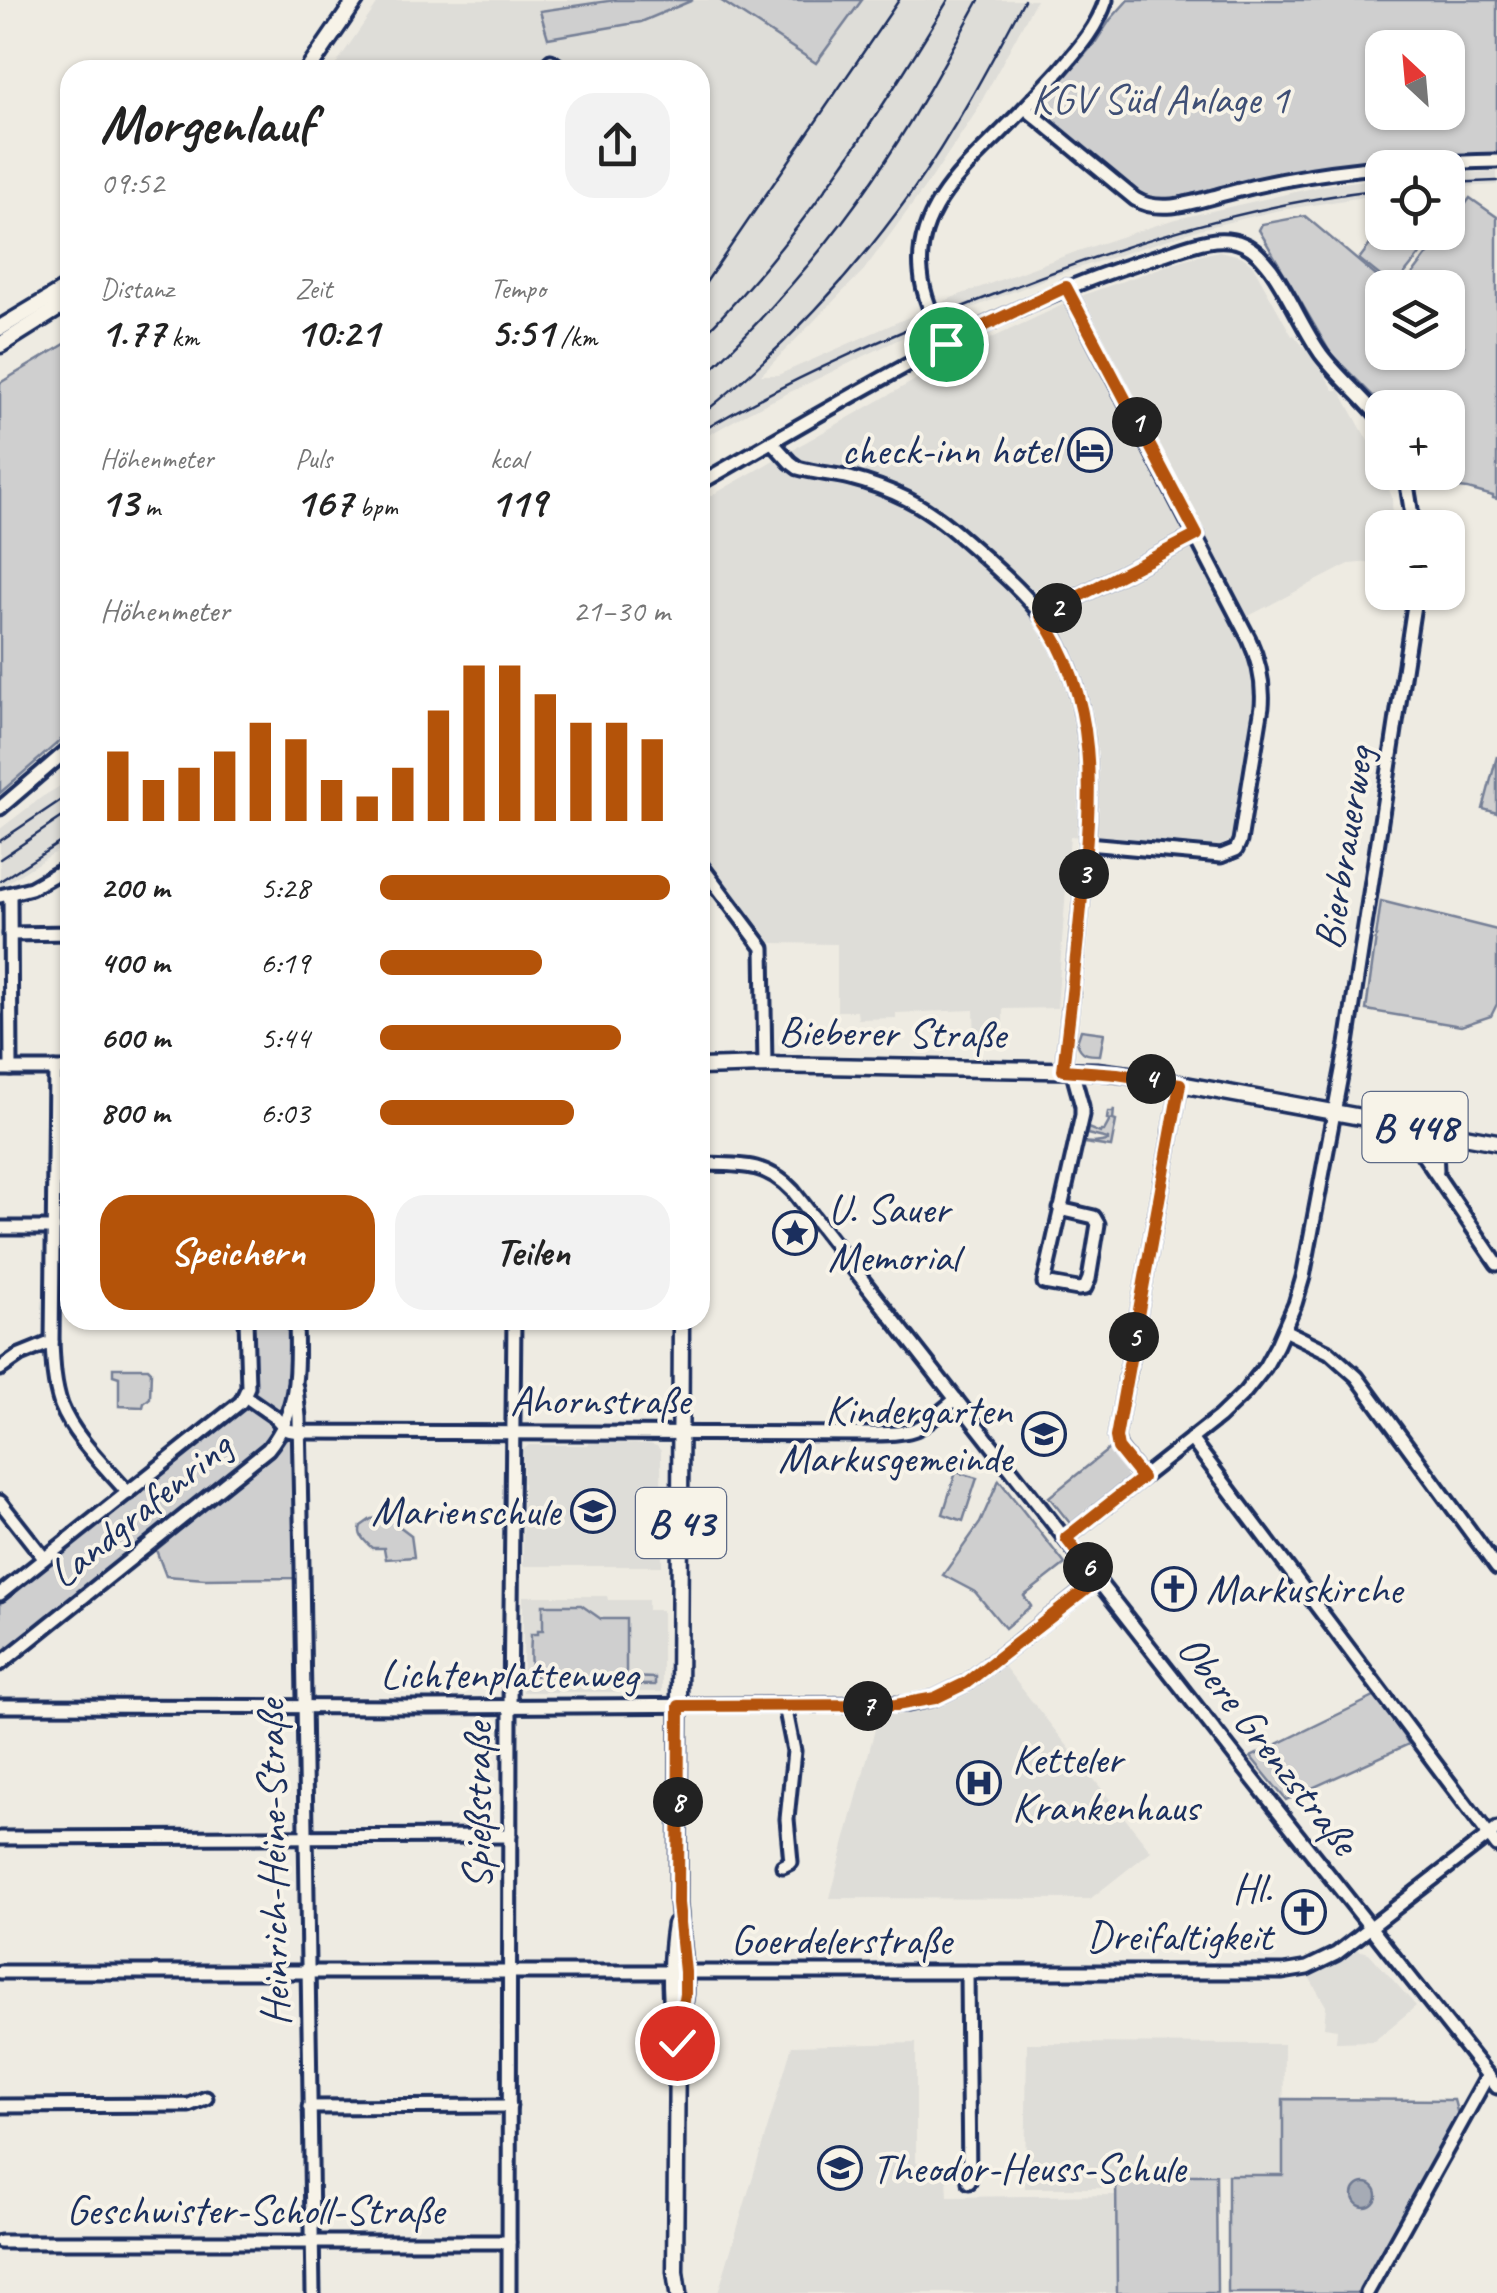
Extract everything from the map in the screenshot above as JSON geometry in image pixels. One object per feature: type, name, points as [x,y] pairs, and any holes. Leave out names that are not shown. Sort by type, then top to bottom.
[{"type":"main road","points":[[315,60],[353,4]]},
{"type":"main road","points":[[0,328],[60,292]]},
{"type":"main road","points":[[0,344],[60,308]]},
{"type":"main road","name":"Bieberer Straße","points":[[710,1067],[1067,1070],[1117,1074],[1497,1142]]},
{"type":"main road","name":"B 43","points":[[678,2293],[677,2043],[670,1988],[677,1972],[681,1330]]},
{"type":"main road","name":"B 43","points":[[667,2293],[675,2272]]},
{"type":"street","points":[[946,344],[923,286],[921,256],[926,227],[952,183],[1086,40],[1106,0]]},
{"type":"street","points":[[1025,108],[1135,199],[1153,207],[1289,178],[1364,167],[1497,162]]},
{"type":"street","points":[[710,478],[946,344],[1066,287],[1196,244],[1230,240],[1254,250],[1267,264],[1324,357],[1365,403]]},
{"type":"street","points":[[1066,287],[1249,639],[1263,685],[1236,850],[1221,856],[1088,844]]},
{"type":"street","points":[[772,442],[798,468],[868,483],[929,512],[1009,580],[1041,616],[1070,670],[1086,732],[1090,776],[1088,844],[1067,1070],[1082,1115],[1060,1210],[1044,1283],[1086,1288],[1098,1224],[1094,1217],[1060,1210]]},
{"type":"street","points":[[1041,616],[1197,535]]},
{"type":"street","name":"Bierbrauerweg","points":[[1066,1538],[1192,1439],[1250,1387],[1270,1360],[1298,1293],[1349,1029],[1413,610]]},
{"type":"street","points":[[0,808],[60,757]]},
{"type":"street","points":[[60,872],[36,886],[5,895],[10,934],[5,1069],[60,1069]]},
{"type":"street","points":[[710,877],[763,948],[765,1065]]},
{"type":"street","points":[[10,934],[60,933]]},
{"type":"street","points":[[56,1069],[54,1380],[67,1417],[128,1493]]},
{"type":"street","points":[[1142,1478],[1118,1448],[1116,1437],[1180,1084]]},
{"type":"street","points":[[1422,1129],[1420,1148],[1428,1163],[1497,1264]]},
{"type":"street","points":[[1438,1132],[1438,1176]]},
{"type":"street","name":"Obere Grenzstraße","points":[[710,1164],[763,1168],[784,1181],[1497,2087]]},
{"type":"street","points":[[0,1228],[54,1228]]},
{"type":"street","name":"Landgrafenring","points":[[0,1594],[238,1405],[248,1387],[246,1330]]},
{"type":"street","name":"Landgrafenring","points":[[296,1330],[300,1432]]},
{"type":"street","name":"Spießstraße","points":[[510,2293],[514,1330]]},
{"type":"street","points":[[1284,1330],[1329,1352],[1357,1377],[1497,1568]]},
{"type":"street","points":[[0,1370],[20,1355],[52,1342]]},
{"type":"street","name":"Landgrafenring","points":[[0,1664],[268,1449],[284,1427],[296,1388]]},
{"type":"street","name":"Ahornstraße","points":[[245,1396],[289,1431],[300,1432],[904,1434],[920,1428],[956,1399]]},
{"type":"street","name":"Heinrich-Heine-Straße","points":[[300,1432],[312,2293]]},
{"type":"street","points":[[1192,1439],[1493,1832],[1497,1846]]},
{"type":"street","points":[[0,1502],[44,1558]]},
{"type":"street","name":"Lichtenplattenweg","points":[[0,1706],[908,1704],[944,1695],[985,1670],[1098,1580]]},
{"type":"street","points":[[783,1866],[791,1862],[787,1809],[794,1751],[785,1706]]},
{"type":"street","name":"Goerdelerstraße","points":[[0,1972],[1283,1972],[1326,1960],[1493,1832]]},
{"type":"street","points":[[0,1838],[510,1836]]},
{"type":"street","points":[[967,1972],[969,2182]]},
{"type":"street","points":[[1366,2293],[1488,2075]]},
{"type":"street","points":[[0,2106],[189,2105],[206,2098]]},
{"type":"street","points":[[309,2107],[510,2106]]},
{"type":"street","name":"Geschwister-Scholl-Straße","points":[[0,2242],[510,2242]]},
{"type":"shaded area","points":[[380,0],[1036,0],[974,115],[931,179],[864,270],[761,375],[778,375],[954,297],[1172,220],[1326,185],[1365,180],[1365,197],[1275,211],[1200,229],[1050,277],[922,328],[710,434],[710,60],[339,60]]},
{"type":"shaded area","points":[[1497,171],[1497,185],[1465,187],[1465,173]]},
{"type":"shaded area","points":[[1219,251],[1241,256],[1252,264],[1292,336],[1320,367],[1334,390],[1340,390],[1365,436],[1365,490],[1389,490],[1392,510],[1365,510],[1365,563],[1349,564],[1235,623],[1252,660],[1257,695],[1236,830],[1231,840],[1217,848],[1070,836],[1057,1008],[1003,1009],[1003,1042],[975,1043],[974,1010],[896,1013],[896,1018],[858,1019],[857,1011],[837,1011],[837,944],[772,943],[710,864],[710,496],[977,345],[1086,294],[1185,259]]},
{"type":"shaded area","points":[[60,786],[60,849],[0,887],[0,829]]},
{"type":"shaded area","name":"Marienschule","points":[[650,1444],[661,1451],[662,1566],[523,1566],[523,1450],[529,1445]]},
{"type":"shaded area","points":[[523,1596],[648,1600],[648,1610],[662,1610],[662,1692],[523,1692]]},
{"type":"shaded area","name":"Ketteler Krankenhaus","points":[[1003,1665],[1151,1851],[1090,1899],[830,1898],[879,1714],[915,1712],[947,1701]]},
{"type":"shaded area","points":[[1351,1948],[1369,1953],[1416,2006],[1374,2041],[1336,2042],[1337,2029],[1324,2027],[1326,2006],[1305,1970]]},
{"type":"shaded area","points":[[916,2043],[916,2161],[931,2176],[947,2176],[948,2197],[1116,2195],[1117,2293],[718,2293],[792,2046]]},
{"type":"shaded area","points":[[1027,2043],[1284,2044],[1283,2175],[1117,2175],[1116,2188],[1025,2188]]},
{"type":"shaded area","points":[[1365,2183],[1377,2195],[1365,2207],[1353,2195]]},
{"type":"green space","points":[[615,0],[693,0],[641,22],[548,38],[540,11]]},
{"type":"green space","points":[[720,0],[862,0],[816,63]]},
{"type":"green space","name":"KGV Süd Anlage 1","points":[[1128,0],[1497,0],[1497,157],[1465,158],[1465,150],[1365,150],[1365,163],[1261,177],[1159,202],[1141,197],[1040,111],[1040,105]]},
{"type":"green space","points":[[1470,198],[1497,217],[1497,499],[1465,489],[1465,390],[1367,390],[1331,354],[1259,230],[1262,224],[1305,216],[1369,270],[1365,270],[1365,370],[1465,370],[1465,270],[1416,270],[1431,250],[1465,250],[1465,205]]},
{"type":"green space","points":[[1366,250],[1423,250],[1408,270],[1373,270],[1359,259]]},
{"type":"green space","points":[[60,347],[60,741],[0,793],[0,383]]},
{"type":"green space","points":[[1497,756],[1497,813],[1483,809]]},
{"type":"green space","points":[[1381,901],[1497,930],[1497,1004],[1491,1016],[1461,1026],[1366,1010]]},
{"type":"green space","points":[[1081,1030],[1104,1033],[1100,1055],[1081,1050],[1077,1042]]},
{"type":"green space","points":[[1114,1109],[1111,1147],[1078,1142],[1108,1141],[1087,1134],[1088,1128],[1104,1131],[1110,1120],[1108,1112]]},
{"type":"green space","points":[[251,1330],[289,1330],[287,1396],[270,1438],[247,1461],[0,1657],[0,1598],[243,1406],[252,1393]]},
{"type":"green space","points":[[113,1368],[151,1371],[150,1398],[143,1407],[119,1406],[119,1377],[113,1375]]},
{"type":"green space","points":[[288,1435],[294,1437],[298,1578],[166,1576],[156,1550]]},
{"type":"green space","points":[[1109,1449],[1133,1479],[1073,1527],[1049,1497]]},
{"type":"green space","points":[[956,1472],[977,1478],[963,1521],[943,1514]]},
{"type":"green space","points":[[999,1480],[1065,1564],[1024,1596],[1031,1606],[1005,1628],[975,1592],[943,1575],[980,1523]]},
{"type":"green space","points":[[379,1518],[395,1523],[411,1535],[414,1557],[386,1559],[384,1548],[372,1548],[365,1541],[361,1526]]},
{"type":"green space","points":[[543,1605],[581,1605],[601,1619],[626,1619],[626,1677],[655,1678],[655,1685],[547,1684],[540,1680],[532,1670],[531,1634],[543,1630]]},
{"type":"green space","points":[[1376,1696],[1409,1744],[1286,1800],[1251,1757]]},
{"type":"green space","points":[[1283,2099],[1454,2100],[1458,2115],[1455,2123],[1359,2293],[1228,2293],[1228,2175],[1283,2175]]},
{"type":"green space","points":[[1116,2175],[1216,2175],[1217,2293],[1117,2293]]},
{"type":"railway","points":[[710,276],[899,0]]},
{"type":"railway","points":[[710,328],[770,261],[834,177],[948,0]]},
{"type":"railway","points":[[710,370],[793,283],[855,205],[916,112],[979,0]]},
{"type":"railway","points":[[710,407],[813,312],[888,224],[956,123],[1024,0]]},
{"type":"railway","points":[[1465,182],[1497,181]]},
{"type":"railway","points":[[710,427],[848,355],[1049,273],[1237,215],[1365,191]]},
{"type":"railway","points":[[0,841],[60,801]]},
{"type":"railway","points":[[0,859],[60,819]]},
{"type":"railway","points":[[0,881],[60,842]]},
{"type":"place","name":"check-inn hotel","points":[[1090,450]]},
{"type":"place","name":"U. Sauer Memorial","points":[[795,1233]]},
{"type":"place","name":"Kindergarten Markusgemeinde","points":[[1044,1434]]},
{"type":"place","name":"Marienschule","points":[[593,1511]]},
{"type":"place","name":"Markuskirche","points":[[1174,1589]]},
{"type":"place","name":"Ketteler Krankenhaus","points":[[979,1783]]},
{"type":"place","name":"Hl. Dreifaltigkeit","points":[[1304,1912]]},
{"type":"place","name":"Theodor-Heuss-Schule","points":[[840,2168]]},
{"type":"route","points":[[677,2043],[685,1994],[678,1903],[679,1706],[896,1705],[947,1694],[976,1676],[1098,1580],[1066,1538],[1142,1478],[1118,1448],[1116,1437],[1180,1084],[1063,1070],[1088,844],[1090,759],[1075,686],[1041,616],[1197,535],[1066,287],[946,344]]}]
